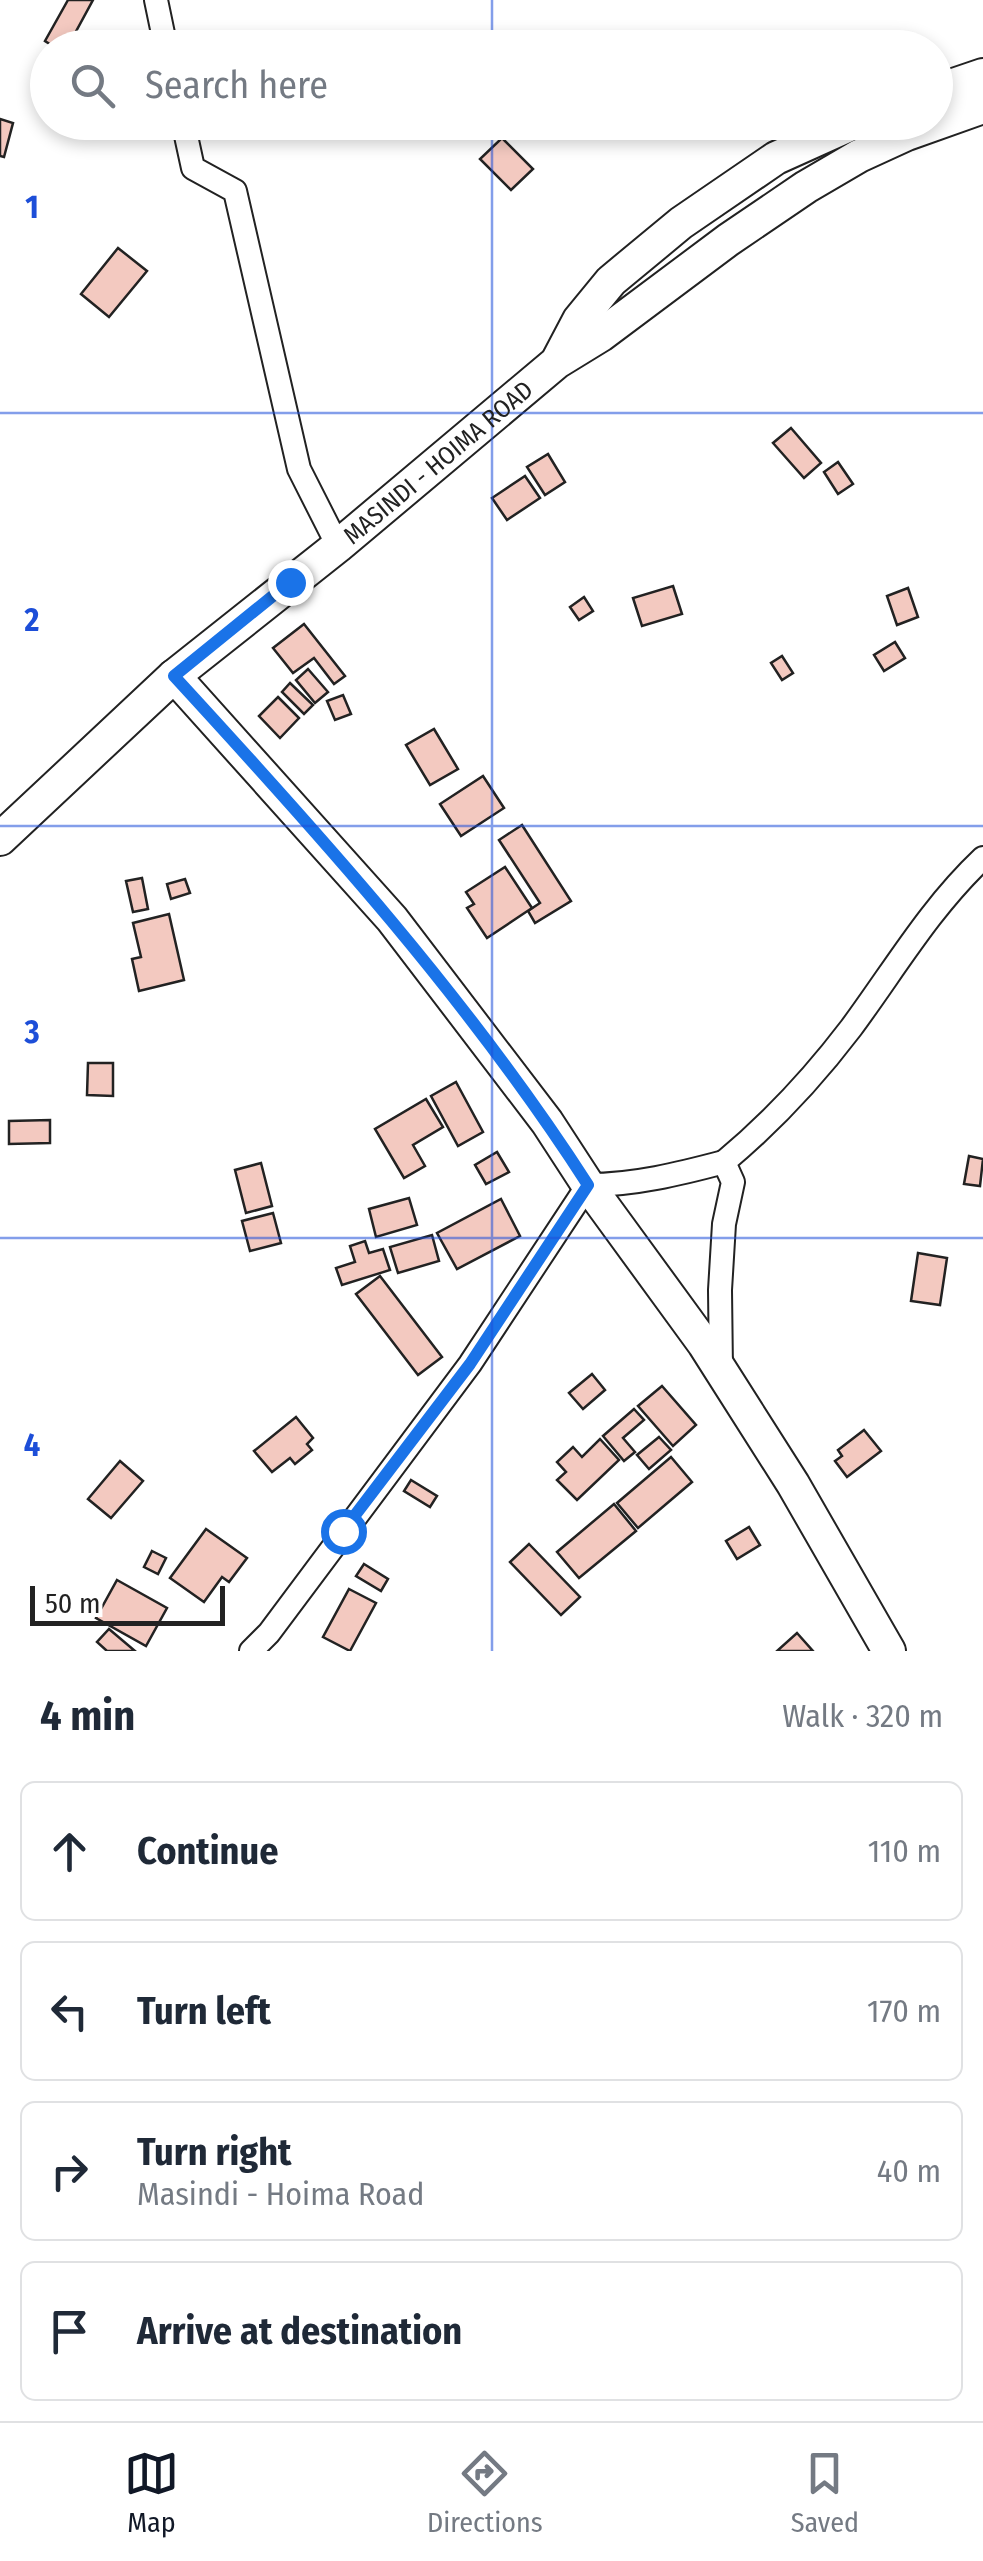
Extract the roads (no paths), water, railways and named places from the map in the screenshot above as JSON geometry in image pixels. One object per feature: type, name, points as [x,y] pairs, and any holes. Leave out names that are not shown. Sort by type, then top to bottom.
[{"type":"main road","points":[[953,86],[983,75]]},
{"type":"main road","name":"MASINDI - HOIMA ROAD","points":[[953,118],[983,107]]},
{"type":"main road","name":"MASINDI - HOIMA ROAD","points":[[557,362],[579,320],[611,281],[681,223],[776,158],[816,140]]},
{"type":"main road","name":"MASINDI - HOIMA ROAD","points":[[0,839],[174,676],[338,546],[557,362],[601,335],[806,187],[894,140]]},
{"type":"main road","points":[[174,676],[392,919],[547,1122],[721,1370],[889,1651]]},
{"type":"street","points":[[156,0],[162,30]]},
{"type":"street","points":[[187,140],[193,168],[235,191],[299,469],[338,546]]},
{"type":"street","points":[[250,1651],[269,1634],[470,1364],[588,1185],[672,1176],[724,1162],[772,1122],[808,1080],[850,1028],[908,943],[956,884],[983,858]]},
{"type":"street","points":[[721,1370],[720,1290],[724,1224],[732,1182],[724,1162]]}]
